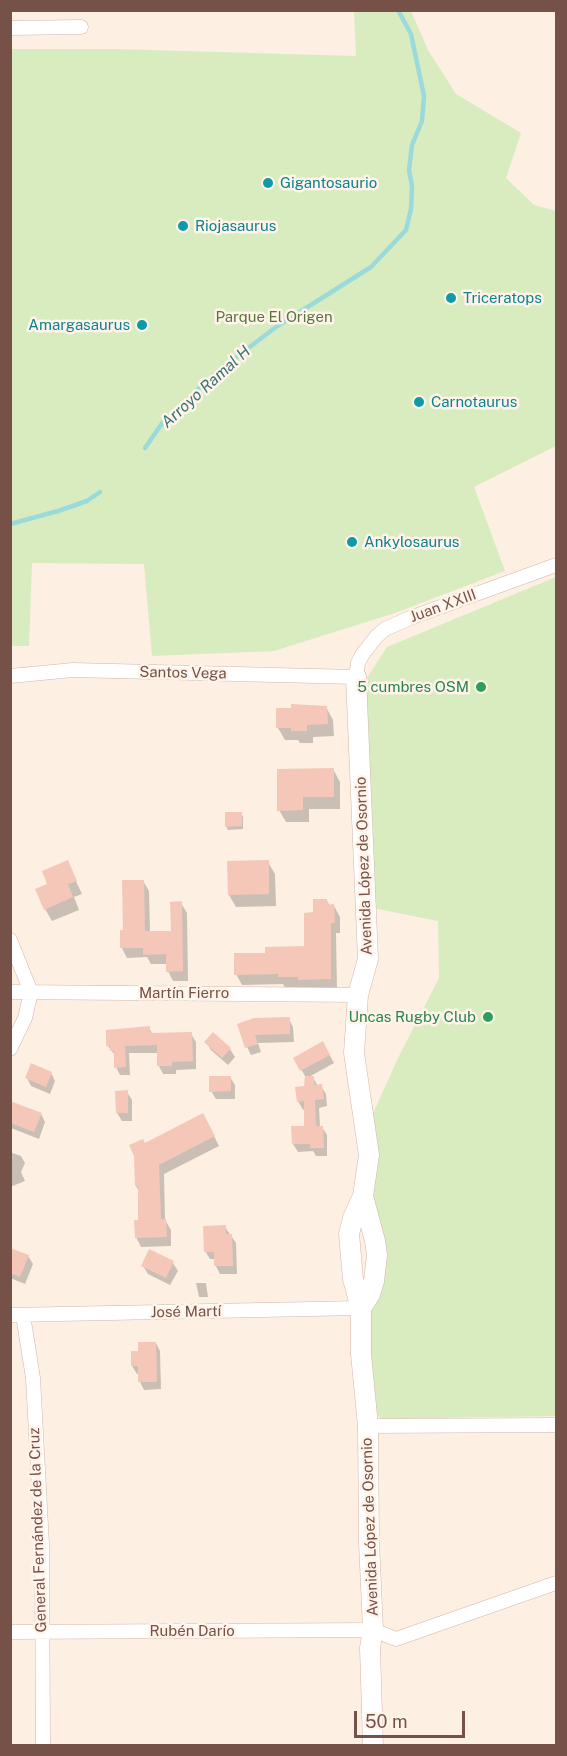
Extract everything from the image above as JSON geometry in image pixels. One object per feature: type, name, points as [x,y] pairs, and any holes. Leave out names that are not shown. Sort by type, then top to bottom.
[{"type":"street","points":[[10,28],[81,27]]},
{"type":"street","name":"Juan XXIII","points":[[356,677],[362,655],[376,636],[385,629],[556,565]]},
{"type":"street","name":"Santos Vega","points":[[10,676],[73,670],[356,677]]},
{"type":"street","name":"Avenida López de Osornio","points":[[356,677],[368,958],[358,995],[354,1053],[369,1155],[363,1196],[375,1241],[376,1255],[374,1281],[370,1294],[361,1308],[361,1353],[368,1426],[369,1542],[373,1630],[370,1647],[373,1746]]},
{"type":"street","points":[[10,939],[32,992],[25,1018],[10,1049]]},
{"type":"street","name":"Martín Fierro","points":[[10,992],[358,995]]},
{"type":"street","name":"José Martí","points":[[16,1315],[361,1308]]},
{"type":"street","name":"General Fernández de la Cruz","points":[[16,1315],[33,1390],[42,1545],[43,1746]]},
{"type":"street","points":[[368,1426],[556,1425]]},
{"type":"street","name":"Rubén Darío","points":[[10,1632],[373,1630],[396,1638],[556,1582]]},
{"type":"green space","name":"Parque El Origen","points":[[354,11],[411,11],[428,50],[456,94],[521,133],[506,178],[534,205],[556,211],[556,446],[474,487],[505,571],[395,613],[274,651],[152,656],[144,564],[32,563],[29,646],[11,646],[11,49],[115,49],[356,56]]},
{"type":"green space","name":"Uncas Rugby Club","points":[[556,577],[556,1416],[383,1419],[378,1416],[366,1375],[370,1315],[380,1283],[372,1210],[371,1118],[399,1056],[439,978],[438,921],[373,908],[365,681],[387,647]]},
{"type":"building","points":[[291,704],[327,706],[328,724],[307,725],[307,731],[276,728],[276,708],[291,708]]},
{"type":"building","points":[[334,768],[334,797],[303,797],[303,810],[277,811],[277,769]]},
{"type":"building","points":[[225,812],[242,812],[242,826],[225,827]]},
{"type":"building","points":[[68,860],[77,881],[68,884],[73,897],[44,910],[35,889],[47,884],[42,871]]},
{"type":"building","points":[[269,860],[269,894],[228,895],[227,861]]},
{"type":"building","points":[[122,880],[144,880],[145,931],[171,931],[170,902],[182,901],[183,971],[166,972],[166,954],[143,955],[143,948],[120,948],[120,930],[123,930]]},
{"type":"building","points":[[313,899],[327,899],[328,905],[334,904],[335,923],[331,923],[331,979],[298,980],[298,977],[278,977],[278,974],[234,975],[234,953],[265,953],[265,947],[304,946],[304,913],[313,912]]},
{"type":"building","points":[[290,1017],[290,1034],[255,1035],[258,1044],[245,1048],[237,1024],[254,1018]]},
{"type":"building","points":[[150,1026],[150,1033],[192,1032],[193,1061],[172,1062],[172,1066],[157,1066],[157,1045],[125,1046],[126,1067],[114,1068],[114,1051],[110,1051],[110,1046],[106,1046],[106,1030]]},
{"type":"building","points":[[213,1032],[231,1048],[222,1058],[204,1042]]},
{"type":"building","points":[[323,1041],[330,1055],[300,1071],[293,1058]]},
{"type":"building","points":[[31,1063],[52,1072],[46,1087],[25,1078]]},
{"type":"building","points":[[209,1076],[231,1076],[231,1091],[209,1092]]},
{"type":"building","points":[[305,1076],[314,1076],[314,1085],[322,1084],[324,1099],[315,1100],[316,1126],[323,1126],[324,1148],[310,1148],[310,1144],[292,1144],[291,1126],[304,1126],[304,1101],[297,1102],[295,1087],[304,1086]]},
{"type":"building","points":[[128,1090],[128,1113],[116,1113],[115,1091]]},
{"type":"building","points":[[10,1101],[42,1113],[34,1132],[10,1123]]},
{"type":"building","points":[[203,1113],[215,1136],[159,1165],[161,1219],[166,1219],[167,1237],[135,1238],[134,1220],[138,1220],[138,1186],[135,1186],[134,1156],[129,1145],[143,1139],[145,1143]]},
{"type":"building","points":[[226,1225],[226,1234],[232,1234],[233,1266],[214,1266],[214,1252],[204,1252],[203,1226]]},
{"type":"building","points":[[10,1248],[29,1255],[20,1277],[10,1273]]},
{"type":"building","points":[[149,1249],[174,1261],[166,1278],[141,1266]]},
{"type":"building","points":[[138,1342],[156,1342],[157,1382],[138,1382],[138,1366],[131,1366],[131,1351],[138,1351]]},
{"type":"waterway","name":"Arroyo Ramal H","points":[[145,448],[163,422],[217,372],[276,327],[371,267],[406,230],[411,209],[412,186],[409,170],[412,145],[422,121],[424,96],[411,34],[398,10]]},
{"type":"waterway","name":"Arroyo Ramal H","points":[[10,524],[87,501],[100,492]]},
{"type":"place","name":"Gigantosaurio","points":[[268,183]]},
{"type":"place","name":"Riojasaurus","points":[[183,226]]},
{"type":"place","name":"Triceratops","points":[[451,298]]},
{"type":"place","name":"Amargasaurus","points":[[142,325]]},
{"type":"place","name":"Carnotaurus","points":[[419,402]]},
{"type":"place","name":"Ankylosaurus","points":[[352,542]]},
{"type":"place","name":"5 cumbres OSM","points":[[481,687]]},
{"type":"place","name":"Uncas Rugby Club","points":[[488,1017]]}]
